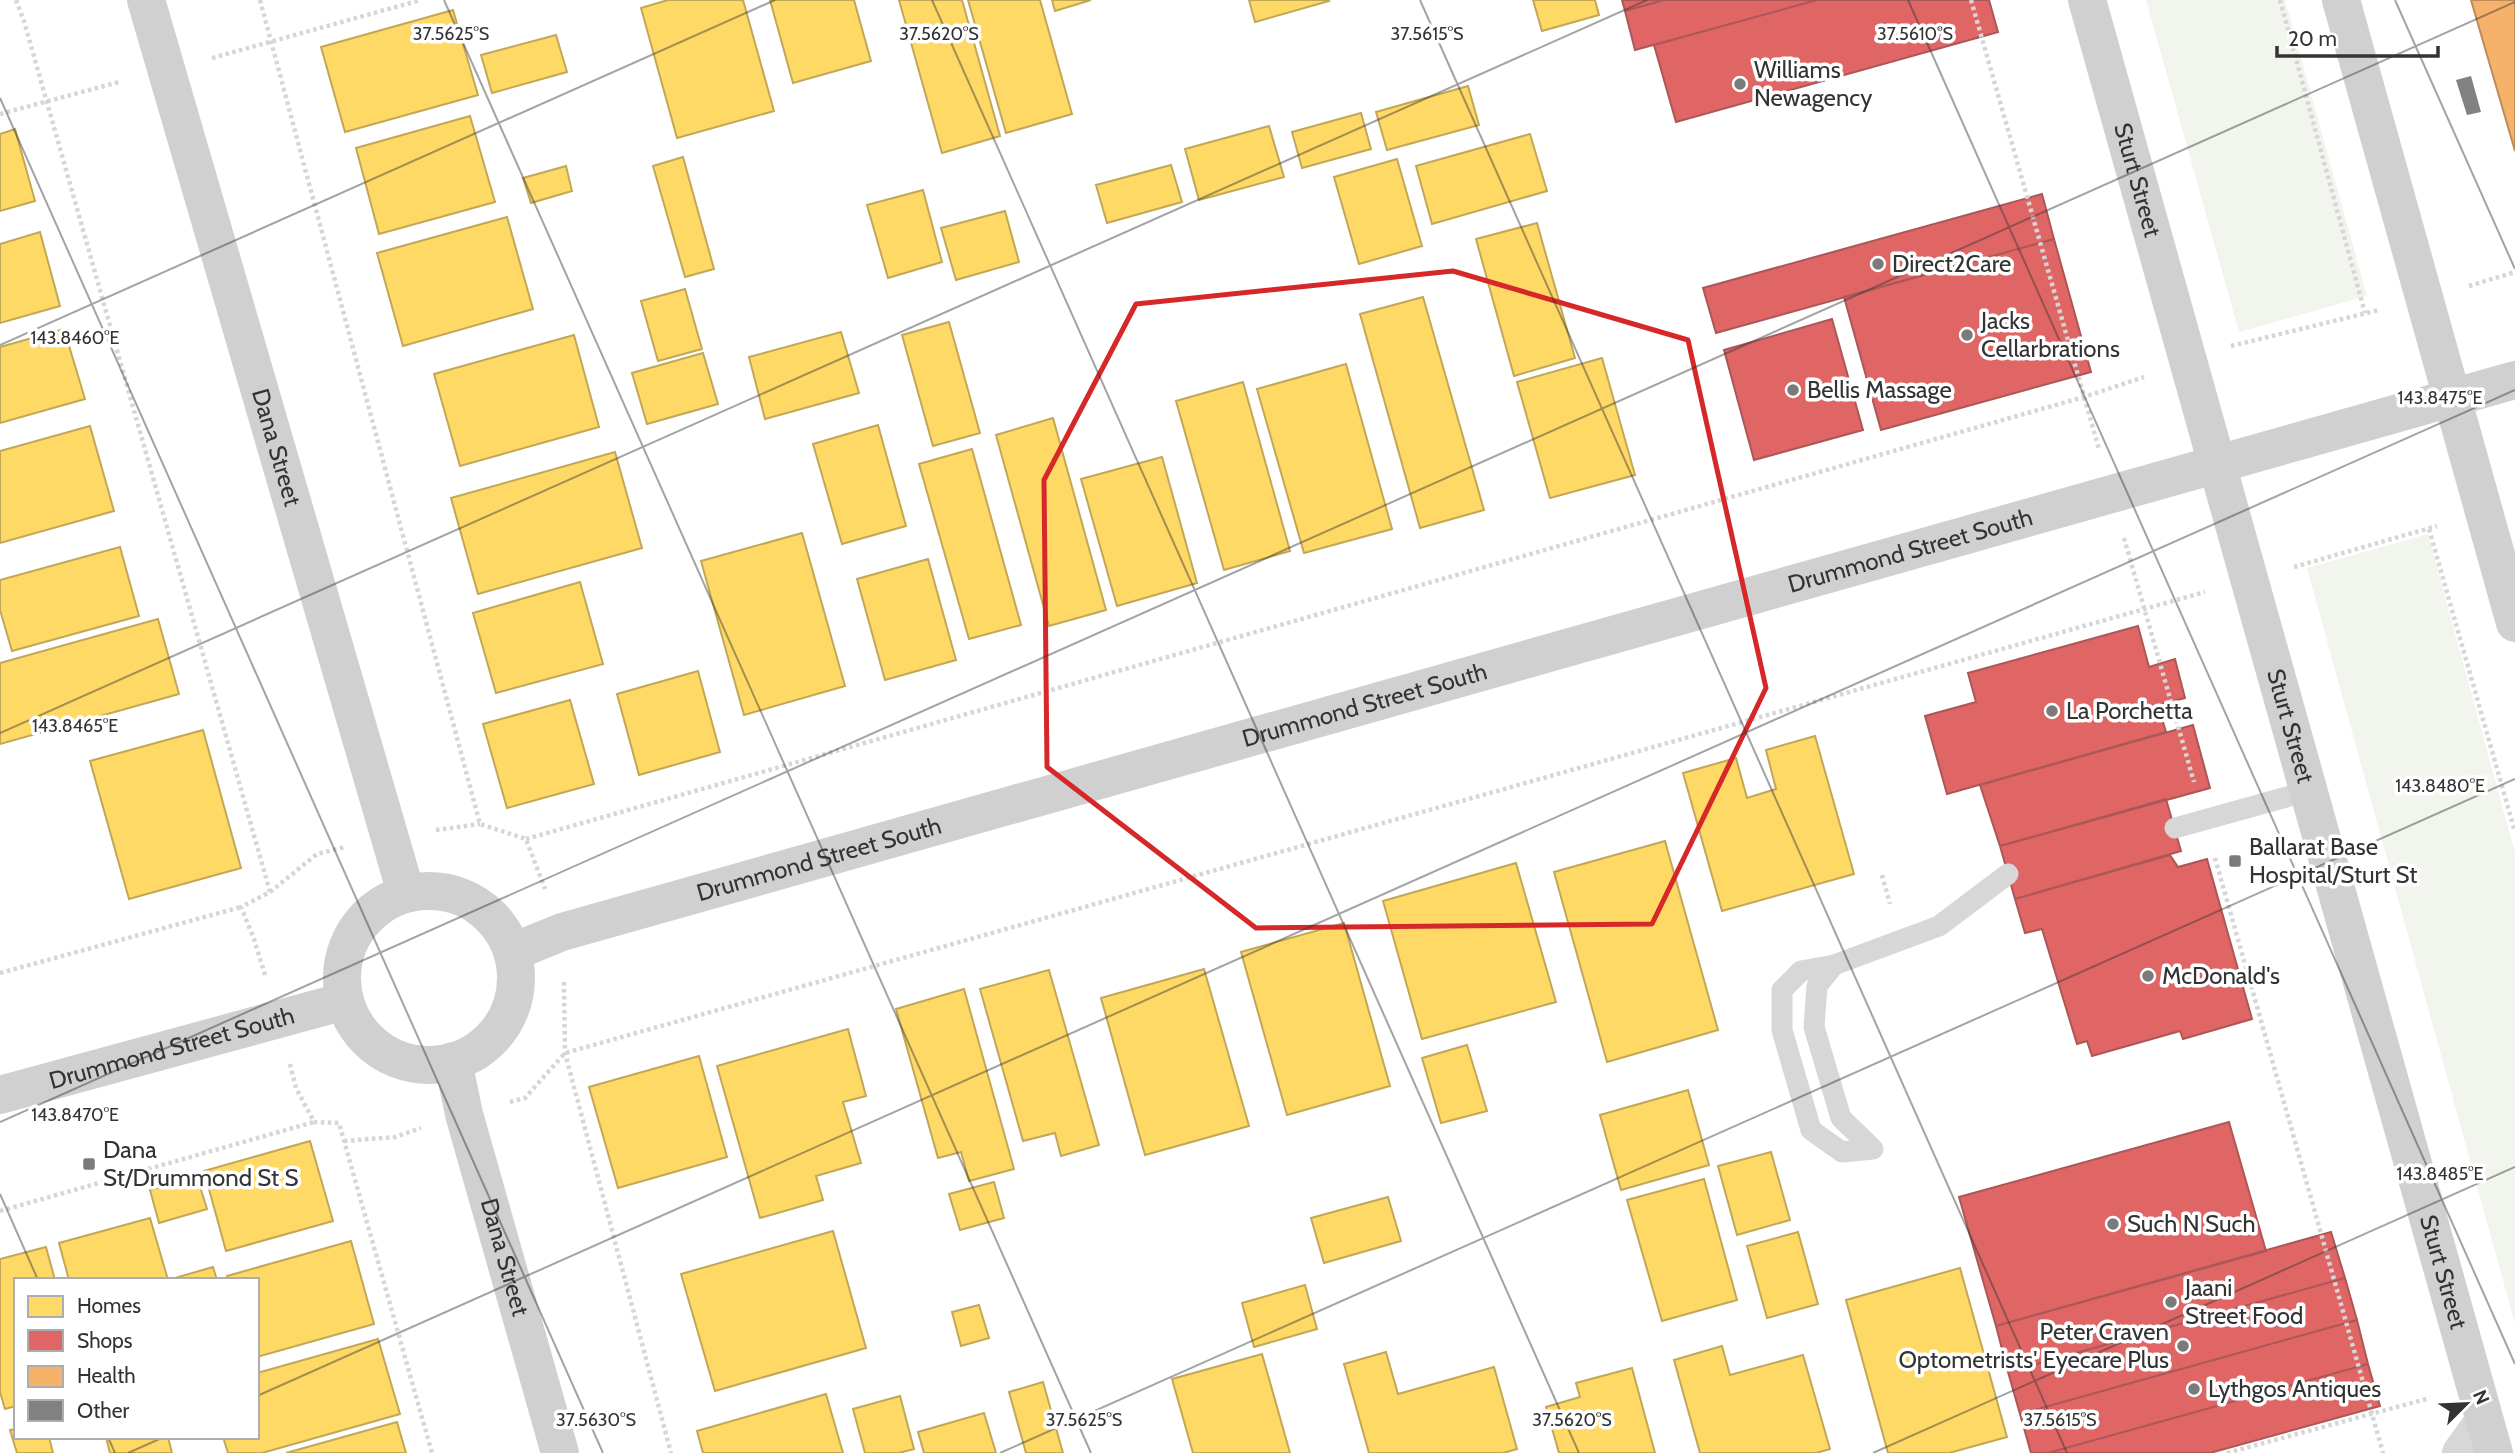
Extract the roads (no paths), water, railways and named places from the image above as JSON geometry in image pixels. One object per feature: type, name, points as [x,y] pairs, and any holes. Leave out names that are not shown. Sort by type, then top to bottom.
[{"type":"main road","name":"Dana Street","points":[[146,0],[406,893]]},
{"type":"main road","name":"Sturt Street","points":[[2087,0],[2474,1385],[2498,1433]]},
{"type":"main road","points":[[2341,0],[2515,623]]},
{"type":"main road","name":"Drummond Street South","points":[[513,952],[562,932],[2515,380]]},
{"type":"main road","points":[[439,890],[471,901],[497,922],[513,952],[516,980],[512,1007],[498,1031],[478,1050],[453,1061],[425,1065],[399,1060],[375,1046],[356,1026],[345,1001],[342,967],[353,934],[375,908],[406,893],[439,890]]},
{"type":"main road","name":"Drummond Street South","points":[[0,1095],[345,1001]]},
{"type":"main road","name":"Dana Street","points":[[453,1061],[464,1114],[560,1453]]},
{"type":"street","points":[[2461,1453],[2498,1433]]},
{"type":"lane","points":[[2175,828],[2308,791]]},
{"type":"lane","points":[[1834,965],[1817,986],[1814,1027],[1842,1118],[1873,1149],[1842,1152],[1811,1130],[1782,1030],[1782,990],[1801,971],[1834,965],[1939,926],[2008,874]]},
{"type":"place","name":"Williams Newagency","points":[[1740,84]]},
{"type":"place","name":"Direct2Care","points":[[1878,264]]},
{"type":"place","name":"Jacks Cellarbrations","points":[[1967,335]]},
{"type":"place","name":"Bellis Massage","points":[[1793,390]]},
{"type":"place","name":"La Porchetta","points":[[2052,711]]},
{"type":"place","name":"Ballarat Base Hospital/Sturt St","points":[[2235,861]]},
{"type":"place","name":"McDonald's","points":[[2148,976]]},
{"type":"place","name":"Dana St/Drummond St S","points":[[89,1164]]},
{"type":"place","name":"Such N Such","points":[[2113,1224]]},
{"type":"place","name":"Jaani Street Food","points":[[2171,1302]]},
{"type":"place","name":"Peter Craven Optometrists' Eyecare Plus","points":[[2183,1346]]},
{"type":"place","name":"Lythgos Antiques","points":[[2194,1389]]}]
